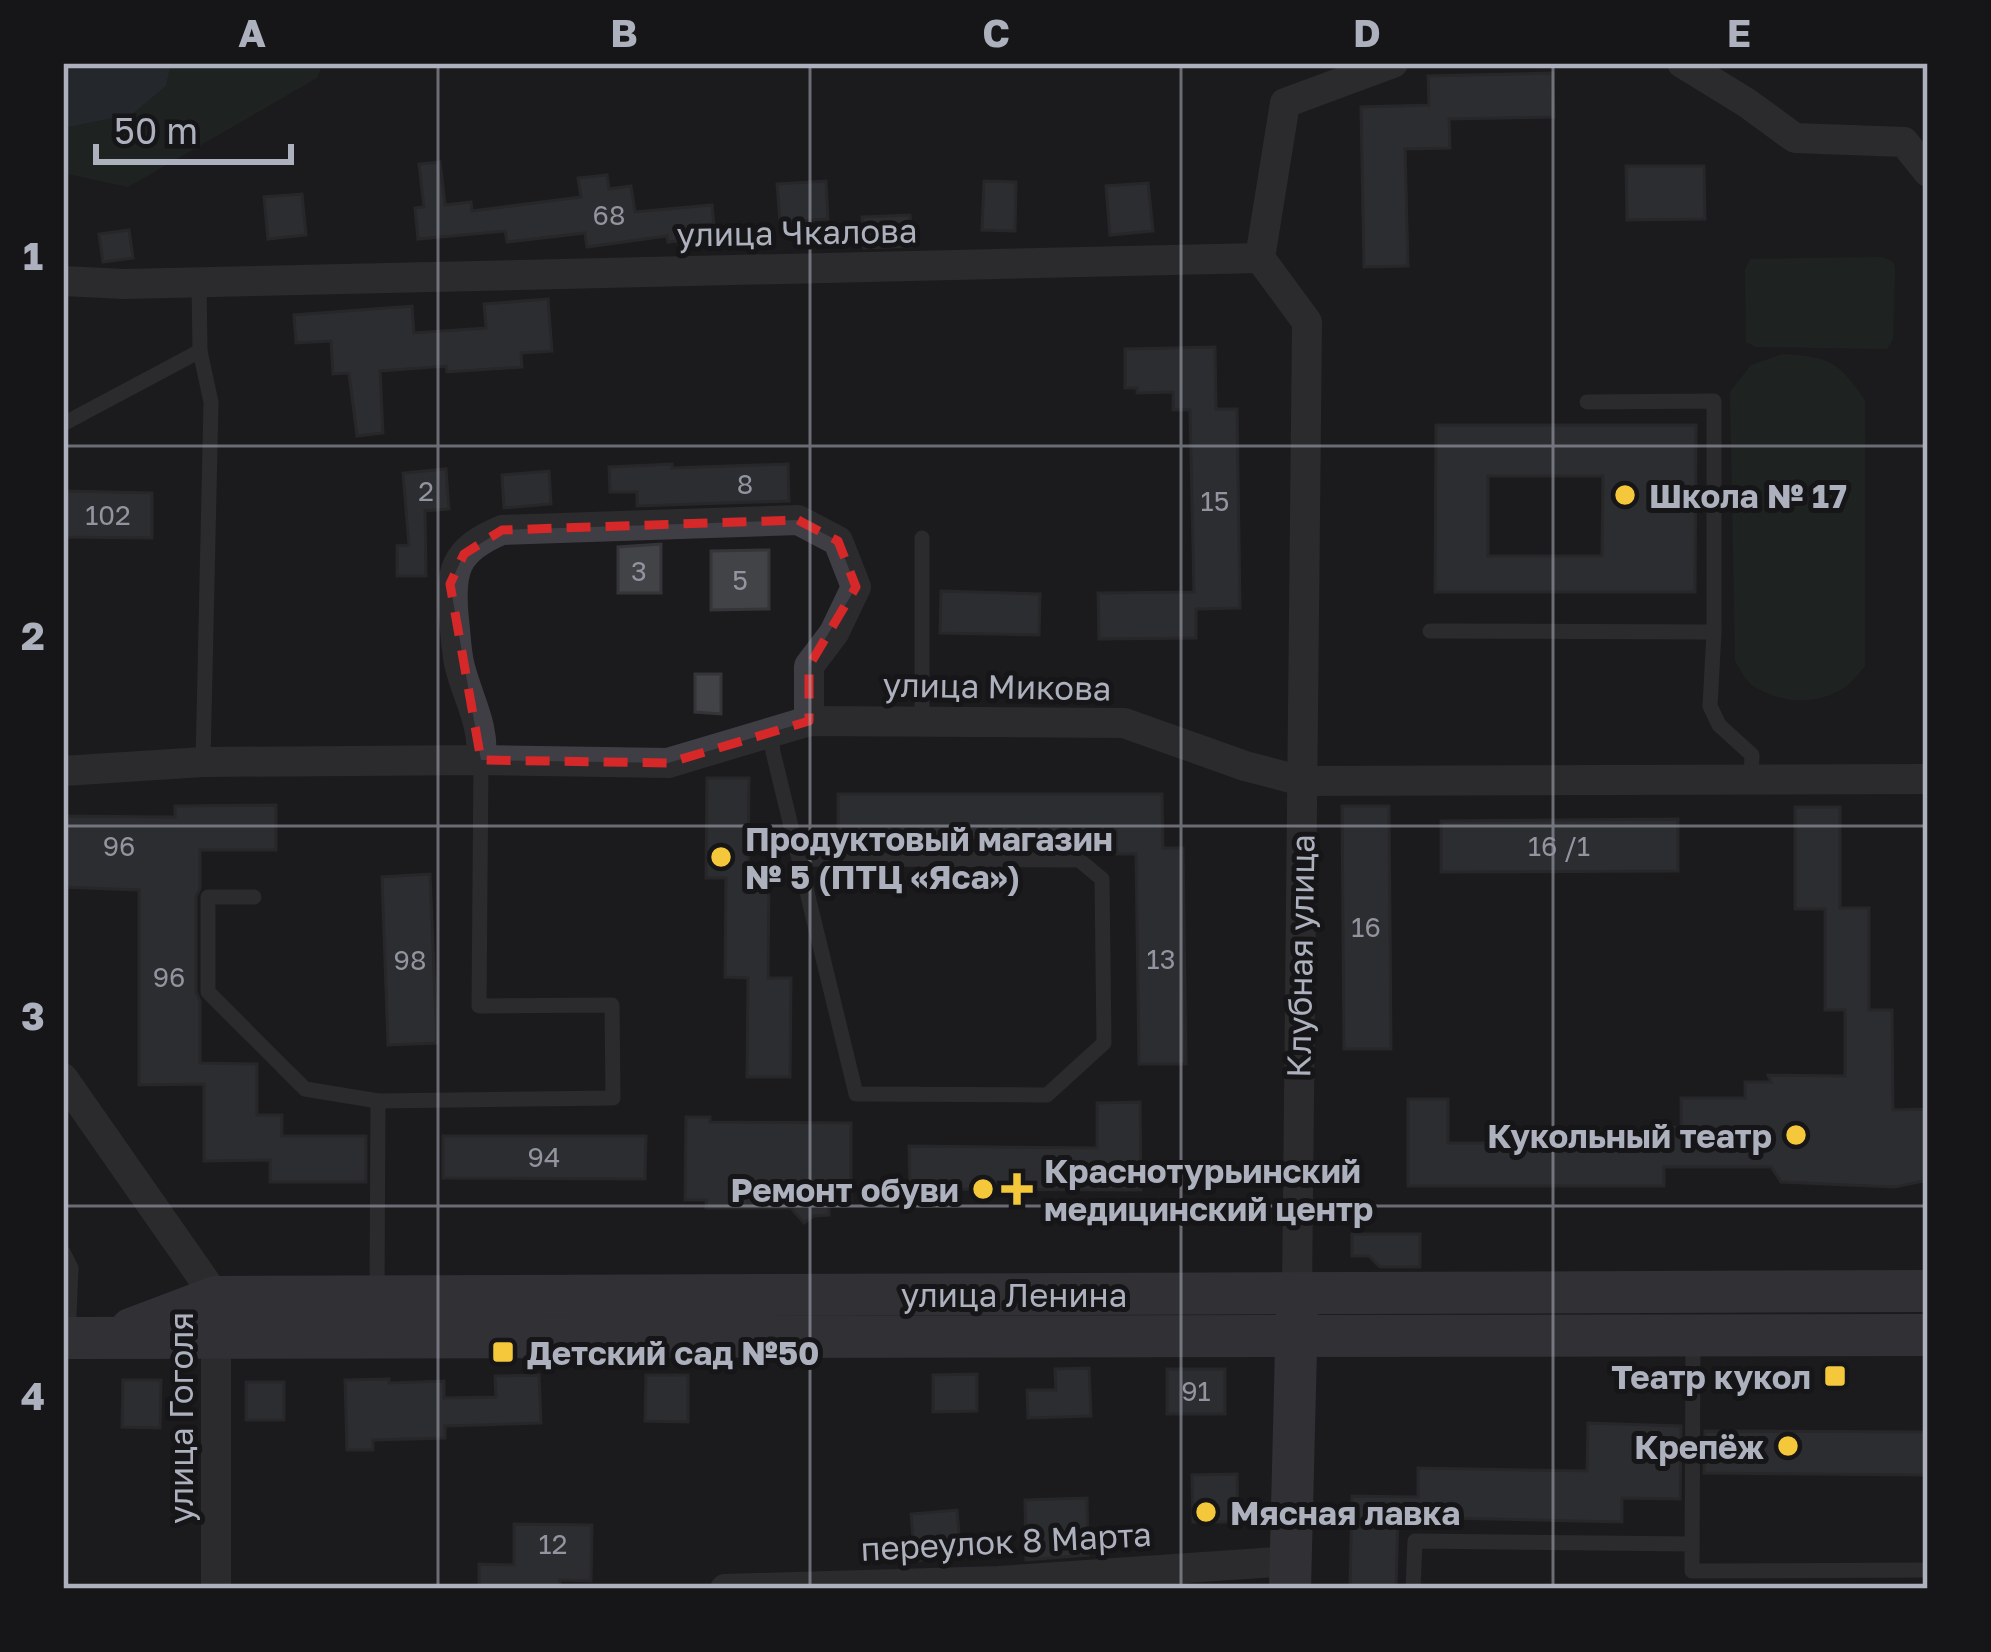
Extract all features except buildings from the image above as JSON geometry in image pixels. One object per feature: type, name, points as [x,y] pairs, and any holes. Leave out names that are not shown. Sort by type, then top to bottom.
[{"type":"main road","name":"улица Ленина","points":[[79,1338],[377,1296],[1928,1291]]},
{"type":"main road","name":"Клубная улица","points":[[1290,1575],[1297,1293]]},
{"type":"main road","name":"улица Ленина","points":[[216,1317],[1296,1336],[1928,1334]]},
{"type":"street","points":[[1260,258],[1285,103],[1393,63]]},
{"type":"street","points":[[1682,63],[1796,138],[1904,142],[1928,172]]},
{"type":"street","name":"улица Чкалова","points":[[63,280],[124,284],[1260,258]]},
{"type":"street","name":"Клубная улица","points":[[1260,258],[1307,322],[1297,1293]]},
{"type":"street","points":[[481,760],[481,731],[459,664],[450,584],[464,554],[479,540],[502,530],[798,520],[838,541],[856,587],[834,633],[809,666],[809,721]]},
{"type":"street","name":"улица Микова","points":[[63,771],[203,762],[668,763],[809,721],[922,721],[1124,723],[1302,782],[1928,779]]},
{"type":"street","name":"улица Гоголя","points":[[63,1078],[216,1317],[216,1589]]},
{"type":"street","name":"переулок 8 Марта","points":[[725,1589],[1290,1575]]},
{"type":"lane","points":[[199,281],[200,350],[211,402],[203,762]]},
{"type":"lane","points":[[63,424],[200,350]]},
{"type":"lane","points":[[1586,402],[1714,401],[1710,706],[1719,725],[1752,755],[1750,779]]},
{"type":"lane","points":[[922,538],[922,721]]},
{"type":"lane","points":[[1430,632],[1714,632]]},
{"type":"lane","points":[[770,732],[800,860],[856,1094],[1047,1095],[1104,1043],[1102,879],[1079,860],[800,860]]},
{"type":"lane","points":[[254,897],[208,897],[208,992],[305,1089],[378,1100],[613,1098],[612,1005],[479,1006],[481,760]]},
{"type":"lane","points":[[377,1296],[378,1100]]},
{"type":"lane","points":[[63,1252],[71,1268],[79,1338]]},
{"type":"lane","points":[[1693,1336],[1692,1571],[1928,1570]]},
{"type":"lane","points":[[1413,1589],[1414,1541],[1692,1544]]},
{"type":"highlighted area","points":[[798,520],[838,541],[856,587],[809,666],[809,721],[668,763],[481,760],[450,584],[464,554],[502,530]]},
{"type":"shaded area","points":[[63,63],[171,63],[166,86],[132,114],[63,128]]},
{"type":"shaded area","points":[[171,63],[323,63],[317,78],[128,187],[63,173],[63,128],[132,114],[166,86]]},
{"type":"shaded area","points":[[1883,257],[1895,268],[1893,339],[1887,349],[1756,347],[1746,342],[1745,270],[1750,259]]},
{"type":"shaded area","points":[[1783,354],[1832,364],[1865,400],[1865,666],[1845,687],[1811,700],[1786,699],[1763,691],[1749,683],[1735,661],[1730,392],[1751,365]]},
{"type":"place","name":"Школа № 17","points":[[1625,495]]},
{"type":"place","name":"Продуктовый магазин № 5 (ПТЦ «Яса»)","points":[[721,857]]},
{"type":"place","name":"Кукольный театр","points":[[1796,1135]]},
{"type":"place","name":"Ремонт обуви","points":[[983,1189]]},
{"type":"place","name":"Краснотурьинский медицинский центр","points":[[1017,1189]]},
{"type":"place","name":"Детский сад №50","points":[[503,1352]]},
{"type":"place","name":"Театр кукол","points":[[1835,1376]]},
{"type":"place","name":"Крепёж","points":[[1788,1446]]},
{"type":"place","name":"Мясная лавка","points":[[1206,1512]]}]
